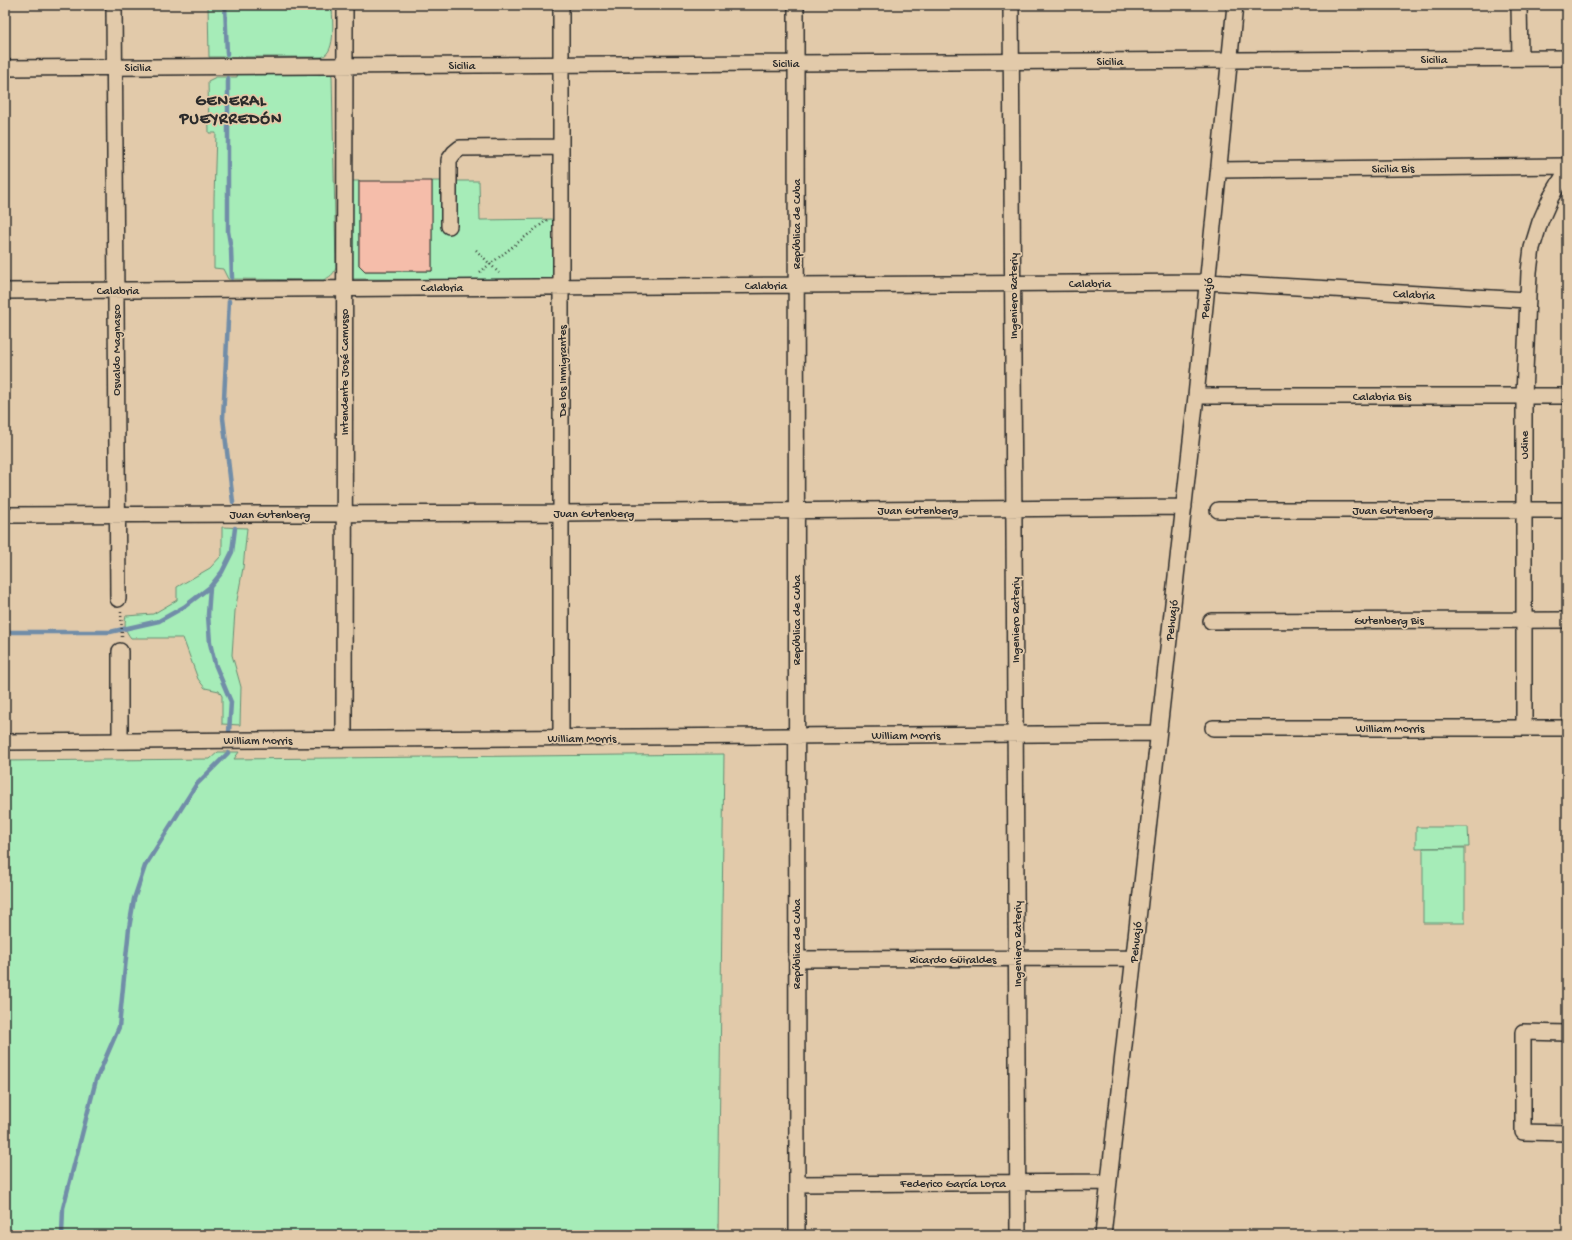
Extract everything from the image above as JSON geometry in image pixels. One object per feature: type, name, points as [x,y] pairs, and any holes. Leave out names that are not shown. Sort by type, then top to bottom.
[{"type":"street","name":"Osvaldo Magnasco","points":[[114,5],[118,599]]},
{"type":"street","name":"Intendente José Camusso","points":[[344,739],[345,5]]},
{"type":"street","name":"De los Inmigrantes","points":[[561,5],[561,738]]},
{"type":"street","name":"República de Cuba","points":[[796,5],[797,1235]]},
{"type":"street","name":"Ingeniero Rateriy","points":[[1012,5],[1018,1235]]},
{"type":"street","name":"Pehuajó","points":[[1103,1235],[1184,508],[1235,5]]},
{"type":"street","points":[[1518,5],[1520,58]]},
{"type":"street","name":"Sicilia","points":[[5,68],[1567,58]]},
{"type":"street","points":[[449,226],[450,160],[454,153],[460,148],[561,147]]},
{"type":"street","name":"Sicilia Bis","points":[[1219,170],[1567,166]]},
{"type":"street","name":"Udine","points":[[1524,728],[1524,396],[1527,300],[1532,248],[1540,222],[1551,197],[1567,170]]},
{"type":"street","name":"Calabria","points":[[5,291],[1208,282],[1527,300]]},
{"type":"street","name":"Calabria Bis","points":[[1196,396],[1567,396]]},
{"type":"street","name":"Juan Gutenberg","points":[[5,515],[561,513],[1184,508]]},
{"type":"street","name":"Juan Gutenberg","points":[[1218,510],[1567,510]]},
{"type":"street","name":"Gutenberg Bis","points":[[1211,621],[1567,620]]},
{"type":"street","points":[[120,651],[120,741]]},
{"type":"street","name":"William Morris","points":[[1212,728],[1567,728]]},
{"type":"street","name":"William Morris","points":[[5,742],[1158,734]]},
{"type":"street","name":"Ricardo Güiraldes","points":[[796,959],[1134,958]]},
{"type":"street","points":[[1567,1033],[1524,1032],[1523,1040],[1523,1132],[1567,1133]]},
{"type":"street","name":"Federico García Lorca","points":[[797,1184],[1109,1182]]},
{"type":"path","points":[[477,273],[547,219]]},
{"type":"path","points":[[476,250],[513,287]]},
{"type":"path","points":[[122,626],[122,633]]},
{"type":"green space","points":[[208,5],[332,5],[332,42],[327,54],[322,57],[209,57]]},
{"type":"green space","points":[[238,72],[330,72],[332,76],[336,268],[328,278],[323,280],[228,279],[223,269],[214,268],[216,133],[209,133],[208,81],[216,77],[237,77]]},
{"type":"green space","points":[[347,181],[359,181],[359,265],[365,271],[432,271],[432,181],[479,181],[480,220],[557,219],[555,277],[548,280],[352,279],[350,278]]},
{"type":"green space","points":[[222,527],[247,528],[243,568],[235,611],[232,655],[241,687],[240,725],[222,724],[222,696],[219,691],[205,688],[198,679],[183,638],[131,638],[127,633],[125,625],[126,616],[153,614],[177,600],[177,587],[210,568],[222,555]]},
{"type":"green space","points":[[218,752],[239,752],[234,759],[724,754],[718,1235],[5,1235],[5,761],[210,759]]},
{"type":"green space","points":[[1416,827],[1468,827],[1469,847],[1416,848]]},
{"type":"green space","points":[[1423,848],[1465,848],[1465,923],[1423,923]]},
{"type":"building","points":[[359,181],[432,181],[432,271],[365,271],[359,265]]},
{"type":"waterway","points":[[225,5],[227,54]]},
{"type":"waterway","points":[[228,78],[228,231],[231,249],[232,278]]},
{"type":"waterway","points":[[229,301],[223,418],[233,502]]},
{"type":"waterway","points":[[229,732],[231,702],[215,664],[210,643],[208,615],[210,587],[222,572],[232,552],[235,528]]},
{"type":"waterway","points":[[5,632],[110,632],[159,621],[184,607],[210,587]]},
{"type":"waterway","points":[[62,1235],[63,1208],[96,1080],[119,1027],[129,928],[134,899],[145,866],[196,785],[228,753]]},
{"type":"district","name":"GENERAL PUEYRREDÓN","points":[[231,108]]}]
